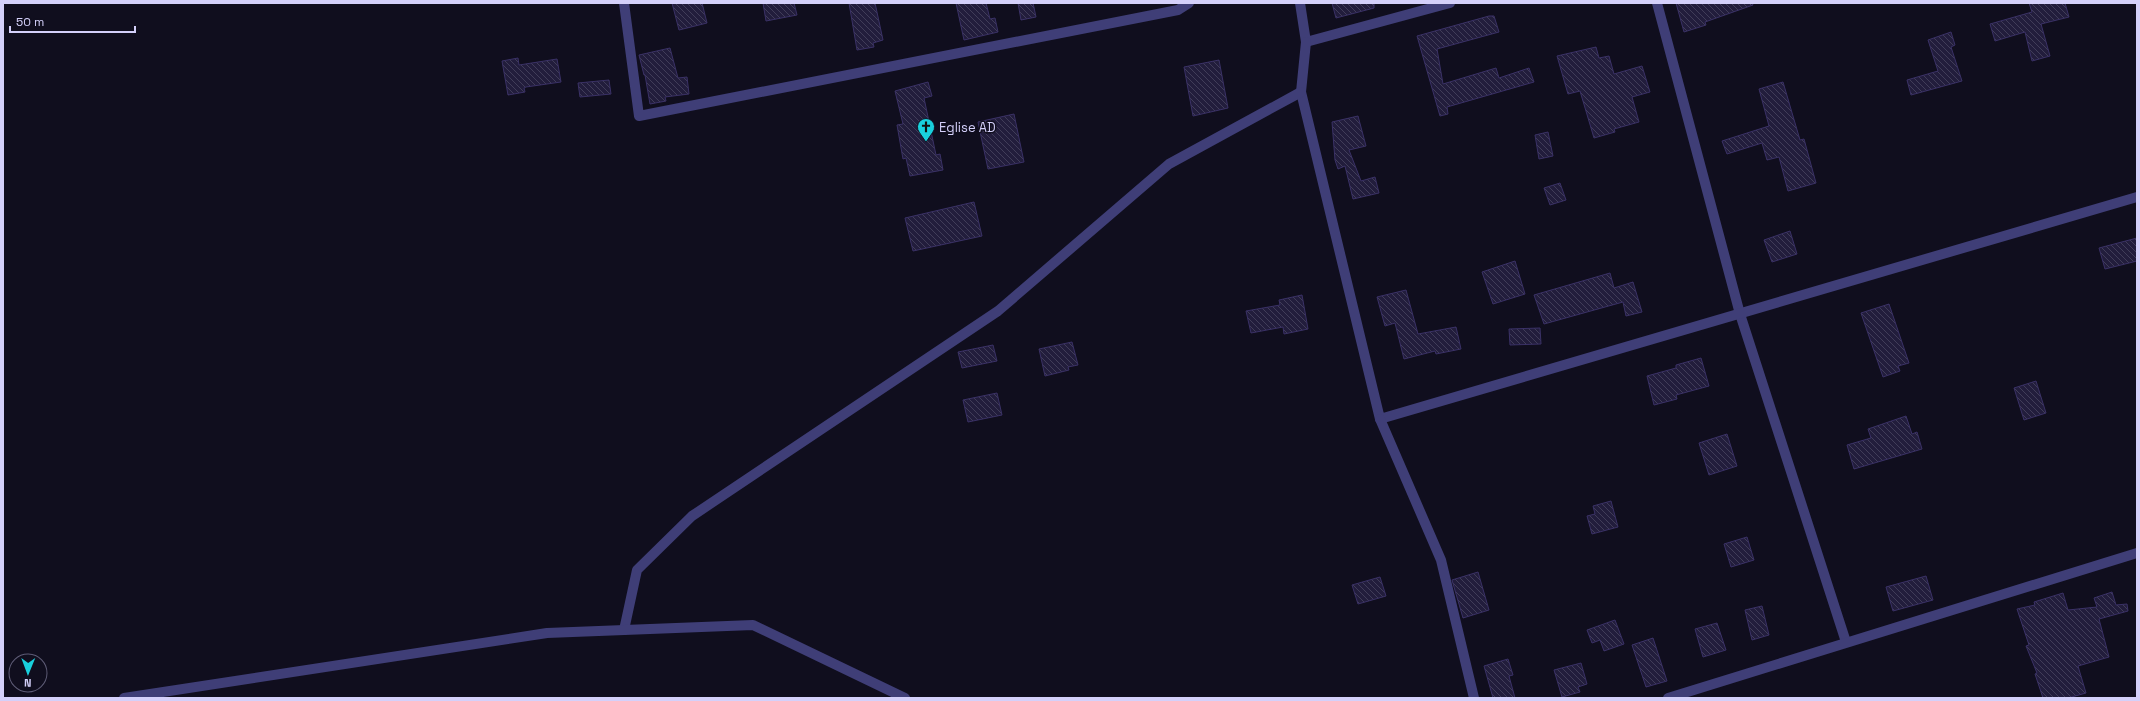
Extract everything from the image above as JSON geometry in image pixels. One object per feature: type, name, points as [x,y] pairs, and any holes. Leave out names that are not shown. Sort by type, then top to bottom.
[{"type":"street","points":[[624,3],[639,116],[1178,10],[1189,3]]},
{"type":"street","points":[[1300,3],[1306,42],[1301,92],[1380,420],[1441,560],[1474,698]]},
{"type":"street","points":[[1306,42],[1450,3]]},
{"type":"street","points":[[1657,3],[1740,314],[1846,642]]},
{"type":"street","points":[[624,630],[637,570],[692,516],[998,311],[1169,164],[1301,92]]},
{"type":"street","points":[[1380,420],[2137,197]]},
{"type":"street","points":[[1668,698],[2137,553]]},
{"type":"street","points":[[124,698],[547,633],[753,625],[905,698]]},
{"type":"building","points":[[672,3],[702,3],[707,23],[679,30]]},
{"type":"building","points":[[763,3],[794,3],[797,15],[766,21]]},
{"type":"building","points":[[849,3],[875,3],[883,40],[873,43],[874,47],[857,50]]},
{"type":"building","points":[[956,3],[986,3],[990,19],[995,18],[998,32],[964,40]]},
{"type":"building","points":[[1018,3],[1033,3],[1036,17],[1021,20]]},
{"type":"building","points":[[1332,3],[1374,3],[1374,8],[1336,18]]},
{"type":"building","points":[[1676,3],[1752,3],[1753,5],[1705,22],[1706,25],[1684,32]]},
{"type":"building","points":[[2029,3],[2065,3],[2069,17],[2041,24],[2050,56],[2032,61],[2025,32],[1995,41],[1990,24],[2032,12]]},
{"type":"building","points":[[1489,16],[1494,16],[1499,32],[1437,49],[1443,84],[1496,68],[1499,78],[1529,68],[1534,82],[1447,107],[1448,114],[1440,116],[1417,36]]},
{"type":"building","points":[[1951,32],[1955,45],[1951,47],[1962,81],[1911,95],[1907,80],[1938,71],[1928,40]]},
{"type":"building","points":[[1596,47],[1599,58],[1609,56],[1614,74],[1642,66],[1650,92],[1632,97],[1639,122],[1614,129],[1615,132],[1594,138],[1580,91],[1568,94],[1557,56]]},
{"type":"building","points":[[670,48],[678,78],[687,77],[689,94],[665,97],[666,101],[650,104],[645,75],[639,55]]},
{"type":"building","points":[[518,58],[519,65],[557,59],[561,82],[526,87],[524,88],[525,92],[508,95],[502,61]]},
{"type":"building","points":[[1219,60],[1228,108],[1193,116],[1184,67]]},
{"type":"building","points":[[609,80],[611,94],[580,97],[578,83]]},
{"type":"building","points":[[928,82],[932,96],[924,98],[936,155],[940,154],[943,170],[910,176],[906,158],[903,159],[897,125],[903,124],[895,91]]},
{"type":"building","points":[[1783,82],[1800,140],[1804,139],[1816,183],[1788,191],[1779,157],[1767,160],[1762,143],[1727,154],[1722,141],[1769,126],[1759,89]]},
{"type":"building","points":[[1014,114],[1024,162],[988,169],[978,122]]},
{"type":"building","points":[[1358,116],[1366,146],[1349,150],[1361,181],[1375,177],[1379,193],[1353,199],[1345,166],[1338,169],[1335,160],[1332,122]]},
{"type":"building","points":[[1548,132],[1553,156],[1539,159],[1535,135]]},
{"type":"building","points":[[1560,183],[1566,200],[1550,205],[1544,188]]},
{"type":"building","points":[[974,202],[982,236],[913,251],[905,218]]},
{"type":"building","points":[[1790,231],[1797,254],[1772,262],[1764,240]]},
{"type":"building","points":[[2137,238],[2137,261],[2105,269],[2099,248]]},
{"type":"building","points":[[1515,261],[1525,294],[1493,304],[1482,272]]},
{"type":"building","points":[[1610,273],[1614,288],[1633,282],[1642,312],[1626,316],[1623,302],[1544,324],[1534,295]]},
{"type":"building","points":[[1406,290],[1418,334],[1456,327],[1461,349],[1436,354],[1435,351],[1404,359],[1395,323],[1385,326],[1377,297]]},
{"type":"building","points":[[1302,295],[1308,329],[1284,334],[1283,327],[1251,333],[1246,311],[1280,305],[1279,300]]},
{"type":"building","points":[[1889,304],[1909,363],[1898,366],[1900,371],[1883,377],[1861,313]]},
{"type":"building","points":[[1540,328],[1541,344],[1510,345],[1509,329]]},
{"type":"building","points":[[1072,342],[1078,365],[1068,367],[1069,370],[1045,376],[1039,349]]},
{"type":"building","points":[[993,345],[997,361],[962,368],[958,352]]},
{"type":"building","points":[[1701,358],[1709,386],[1676,395],[1677,399],[1654,405],[1647,376],[1676,368],[1676,365]]},
{"type":"building","points":[[2036,381],[2046,413],[2024,420],[2014,388]]},
{"type":"building","points":[[997,393],[1002,415],[968,422],[963,400]]},
{"type":"building","points":[[1906,416],[1912,434],[1917,432],[1922,449],[1854,469],[1847,445],[1871,438],[1868,429]]},
{"type":"building","points":[[1727,434],[1737,466],[1709,475],[1699,443]]},
{"type":"building","points":[[1611,501],[1618,527],[1592,534],[1587,516],[1595,514],[1593,506]]},
{"type":"building","points":[[1747,537],[1754,560],[1731,567],[1724,544]]},
{"type":"building","points":[[1478,572],[1489,610],[1463,618],[1452,580]]},
{"type":"building","points":[[1926,576],[1933,600],[1893,611],[1886,587]]},
{"type":"building","points":[[1380,577],[1386,596],[1358,604],[1352,585]]},
{"type":"building","points":[[2112,592],[2116,605],[2127,604],[2128,611],[2099,619],[2109,657],[2078,666],[2086,693],[2068,698],[2043,698],[2035,674],[2037,673],[2026,646],[2029,645],[2017,609],[2035,605],[2034,602],[2063,593],[2068,610],[2097,607],[2094,598]]},
{"type":"building","points":[[1762,606],[1769,635],[1752,640],[1745,610]]},
{"type":"building","points":[[1615,620],[1624,644],[1604,651],[1600,640],[1592,643],[1587,630]]},
{"type":"building","points":[[1717,623],[1726,650],[1703,657],[1695,629]]},
{"type":"building","points":[[1653,638],[1667,681],[1646,687],[1632,645]]},
{"type":"building","points":[[1508,659],[1513,675],[1509,676],[1515,698],[1493,698],[1484,666]]},
{"type":"building","points":[[1581,663],[1587,684],[1578,687],[1580,692],[1562,697],[1554,670]]},
{"type":"place","name":"Eglise AD","points":[[926,142]]}]
